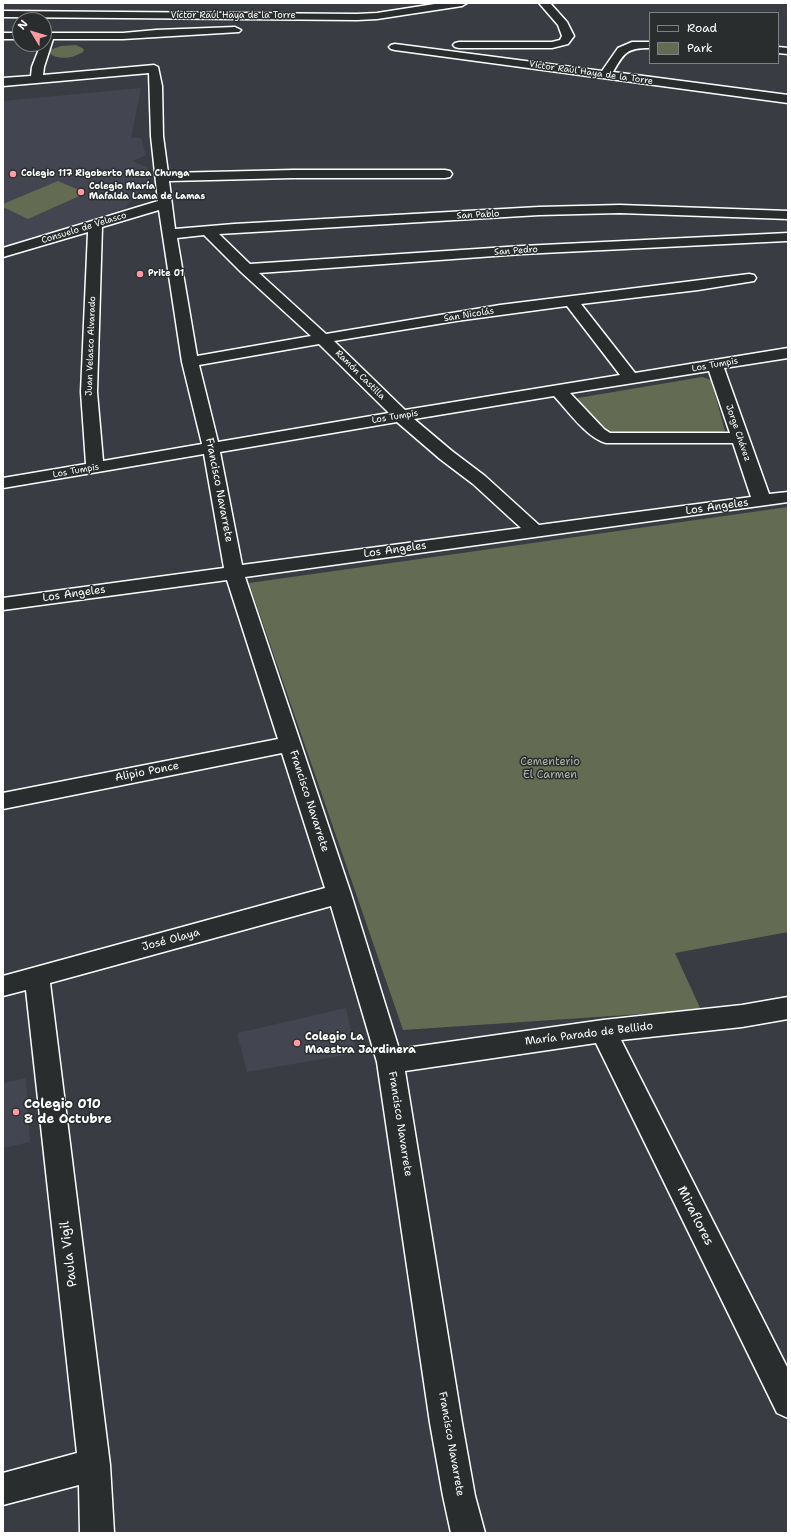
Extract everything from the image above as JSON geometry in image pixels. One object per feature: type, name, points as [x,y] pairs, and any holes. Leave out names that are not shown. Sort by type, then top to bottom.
[{"type":"street","name":"Víctor Raúl Haya de la Torre","points":[[3,14],[357,17],[377,16],[462,3]]},
{"type":"street","points":[[338,28],[387,24],[445,16],[465,10],[462,3]]},
{"type":"street","points":[[416,50],[448,46],[491,44],[552,45],[564,42],[568,36],[563,24],[544,3]]},
{"type":"street","points":[[52,36],[123,36],[156,32],[249,30]]},
{"type":"street","points":[[605,75],[622,49],[634,44],[649,45]]},
{"type":"street","name":"Víctor Raúl Haya de la Torre","points":[[394,47],[788,99]]},
{"type":"street","points":[[3,82],[37,80],[38,67],[42,52]]},
{"type":"street","name":"Francisco Navarrete","points":[[37,80],[154,69],[156,86],[157,136],[169,234],[190,362],[211,448],[234,572],[339,894],[390,1062],[446,1423],[459,1496],[468,1533]]},
{"type":"street","points":[[162,177],[293,174],[445,174]]},
{"type":"street","name":"Consuelo de Velasco","points":[[3,253],[166,202]]},
{"type":"street","name":"San Pablo","points":[[169,234],[207,230],[531,212],[620,209],[788,214]]},
{"type":"street","points":[[788,214],[788,221]]},
{"type":"street","name":"Juan Velasco Alvarado","points":[[94,225],[89,392],[95,467]]},
{"type":"street","name":"Ramón Castilla","points":[[207,230],[246,269],[323,339],[401,416],[446,455],[479,480],[535,531]]},
{"type":"street","name":"San Pedro","points":[[246,269],[522,250],[787,237]]},
{"type":"street","name":"San Nicolás","points":[[190,362],[374,330],[571,301],[714,284],[749,278]]},
{"type":"street","points":[[571,301],[631,379]]},
{"type":"street","name":"Los Tumpis","points":[[3,483],[788,352]]},
{"type":"street","name":"Jorge Chávez","points":[[715,365],[762,501]]},
{"type":"street","points":[[557,390],[598,433],[606,438],[740,438]]},
{"type":"street","name":"Los Angeles","points":[[3,604],[788,497]]},
{"type":"street","name":"Alipio Ponce","points":[[4,797],[290,744]]},
{"type":"street","name":"José Olaya","points":[[3,986],[339,894]]},
{"type":"street","name":"Paula Vigil","points":[[38,976],[94,1465],[97,1533]]},
{"type":"street","name":"María Parado de Bellido","points":[[390,1062],[603,1031],[742,1016],[788,1008]]},
{"type":"street","name":"Miraflores","points":[[603,1031],[788,1402]]},
{"type":"street","points":[[3,1489],[94,1465]]},
{"type":"shaded area","name":"Colegio María Mafalda Lama de Lamas","points":[[141,88],[131,138],[141,138],[146,155],[133,161],[148,168],[150,178],[125,208],[3,248],[3,101]]},
{"type":"shaded area","name":"Colegio La Maestra Jardinera","points":[[346,1008],[356,1053],[247,1072],[237,1033]]},
{"type":"shaded area","name":"Colegio 010 8 de Octubre","points":[[26,1078],[30,1142],[3,1148],[3,1083]]},
{"type":"green space","points":[[76,45],[84,49],[83,52],[75,56],[66,58],[53,56],[49,53],[52,52],[52,49],[61,46]]},
{"type":"green space","points":[[58,181],[86,193],[28,219],[3,207],[3,204]]},
{"type":"green space","points":[[702,377],[711,380],[725,431],[718,434],[606,433],[572,399]]},
{"type":"green space","name":"Cementerio El Carmen","points":[[788,507],[788,932],[675,953],[701,1010],[403,1030],[249,583]]},
{"type":"place","name":"Colegio 117 Rigoberto Meza Chunga","points":[[13,174]]},
{"type":"place","name":"Colegio María Mafalda Lama de Lamas","points":[[81,192]]},
{"type":"place","name":"Prite 01","points":[[140,274]]},
{"type":"place","name":"Colegio La Maestra Jardinera","points":[[297,1043]]},
{"type":"place","name":"Colegio 010 8 de Octubre","points":[[16,1112]]}]
